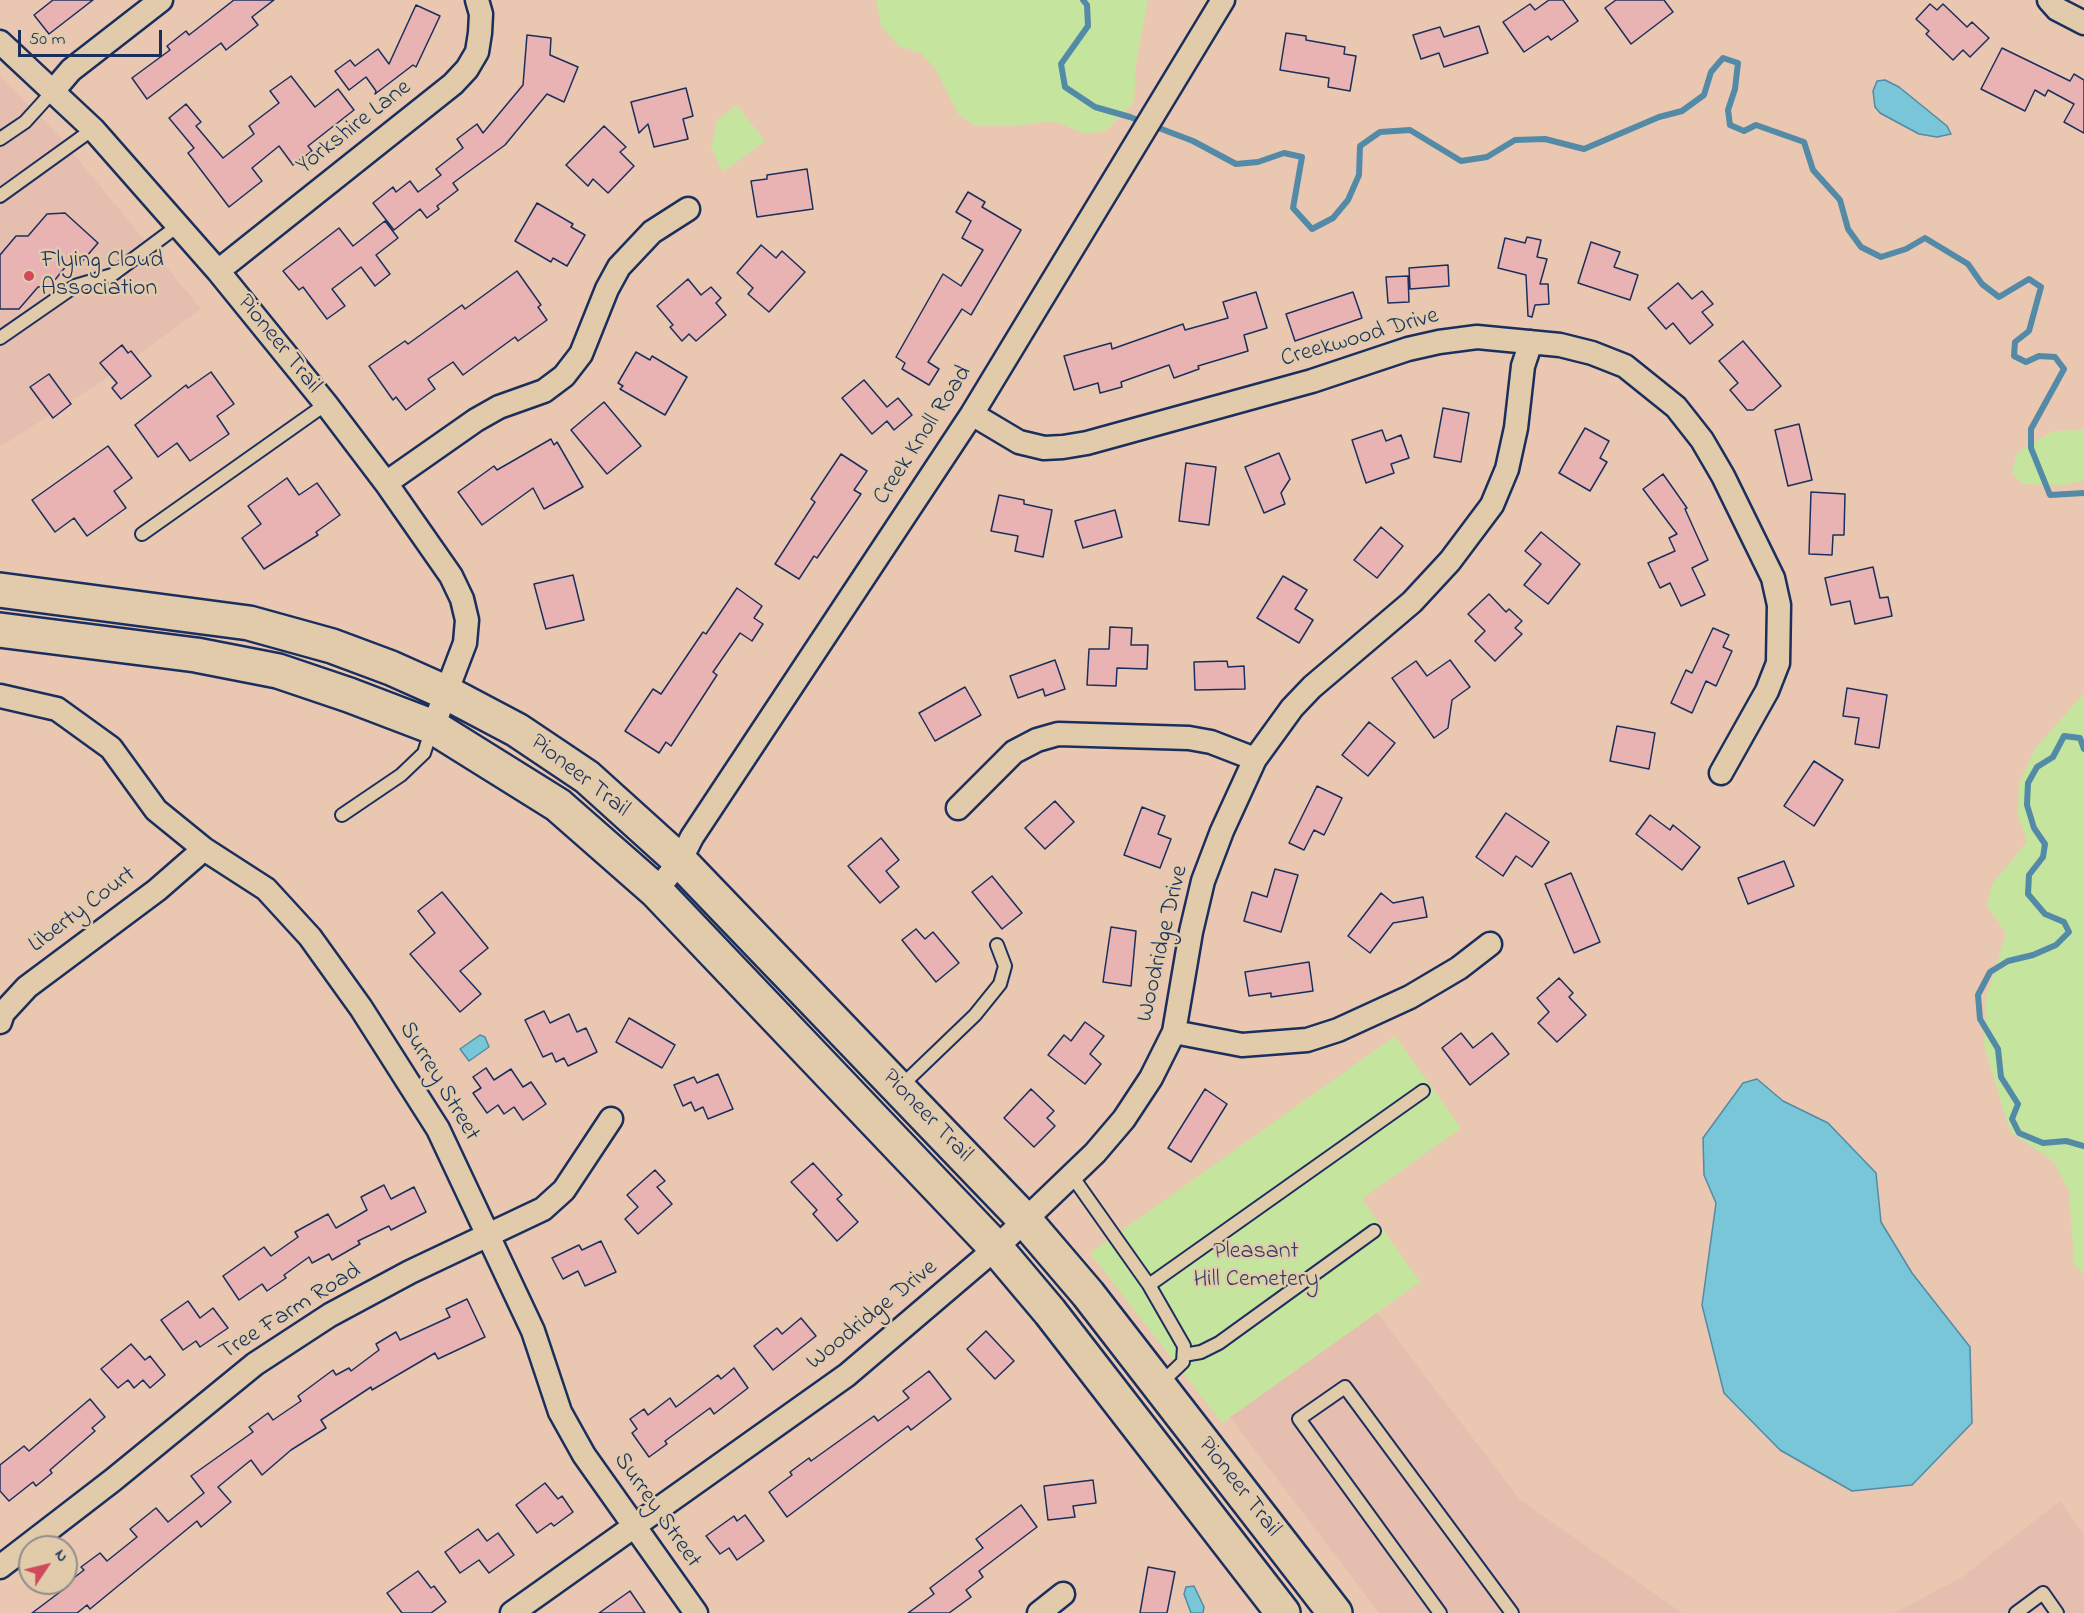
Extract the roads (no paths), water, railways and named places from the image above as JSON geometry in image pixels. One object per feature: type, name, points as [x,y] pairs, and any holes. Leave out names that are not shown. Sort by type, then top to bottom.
[{"type":"main road","name":"Pioneer Trail","points":[[0,590],[249,623],[332,646],[391,668],[447,693],[517,730],[587,777],[680,861],[1024,1220],[1088,1294],[1335,1613]]},
{"type":"main road","name":"Pioneer Trail","points":[[0,630],[196,655],[278,672],[350,695],[433,727],[558,805],[656,891],[996,1248],[1283,1613]]},
{"type":"street","points":[[54,90],[71,70],[161,0]]},
{"type":"street","name":"Yorkshire Lane","points":[[218,271],[453,84],[467,69],[477,52],[480,14],[477,0]]},
{"type":"street","name":"Creek Knoll Road","points":[[656,891],[680,861],[692,837],[972,414],[1223,0]]},
{"type":"street","points":[[2049,0],[2057,9],[2084,23]]},
{"type":"street","name":"Pioneer Trail","points":[[0,42],[54,90],[93,129],[218,271],[326,404],[386,483],[451,576],[462,599],[467,620],[465,643],[433,727]]},
{"type":"street","points":[[386,483],[467,425],[500,407],[544,391],[564,376],[581,354],[607,289],[619,267],[652,232],[688,209]]},
{"type":"street","name":"Creekwood Drive","points":[[972,414],[1019,442],[1044,448],[1063,447],[1088,443],[1312,381],[1439,342],[1477,337],[1531,342],[1592,353],[1625,366],[1676,407],[1702,440],[1724,476],[1773,578],[1779,605],[1778,663],[1767,691],[1721,773]]},
{"type":"street","name":"Woodridge Drive","points":[[512,1613],[847,1376],[996,1248],[1072,1176],[1124,1119],[1151,1078],[1174,1032],[1191,932],[1203,881],[1222,831],[1255,759],[1292,708],[1312,687],[1412,602],[1450,561],[1492,505],[1508,469],[1516,428],[1523,366],[1531,342]]},
{"type":"street","name":"Surrey Street","points":[[0,696],[57,709],[111,748],[156,810],[204,849],[266,889],[310,937],[361,1008],[438,1129],[490,1235],[533,1331],[560,1412],[584,1455],[696,1613]]},
{"type":"street","points":[[958,808],[1014,752],[1037,740],[1058,734],[1189,738],[1211,742],[1255,759]]},
{"type":"street","name":"Liberty Court","points":[[0,1022],[3,1013],[27,987],[157,890],[204,849]]},
{"type":"street","points":[[1174,1032],[1242,1045],[1274,1045],[1307,1041],[1338,1030],[1410,997],[1459,968],[1490,944]]},
{"type":"street","name":"Tree Farm Road","points":[[0,1567],[113,1480],[255,1364],[330,1315],[410,1272],[543,1209],[564,1190],[611,1119]]},
{"type":"street","points":[[1040,1613],[1064,1594]]},
{"type":"lane","points":[[0,139],[25,122],[54,90]]},
{"type":"lane","points":[[0,196],[93,129]]},
{"type":"lane","points":[[0,338],[75,286],[112,275],[178,225]]},
{"type":"lane","points":[[142,534],[326,404]]},
{"type":"lane","points":[[342,814],[401,775],[424,753],[433,727]]},
{"type":"lane","points":[[898,1088],[975,1015],[1000,984],[1005,966],[998,945]]},
{"type":"lane","points":[[1149,1285],[1423,1090]]},
{"type":"lane","points":[[1072,1176],[1114,1232],[1185,1346],[1183,1362],[1159,1385]]},
{"type":"lane","points":[[1184,1355],[1201,1352],[1219,1343],[1374,1231]]},
{"type":"lane","points":[[1440,1613],[1299,1419],[1345,1387],[1512,1613]]},
{"type":"lane","points":[[2016,1613],[2043,1593],[2057,1613]]},
{"type":"water","points":[[1885,80],[1899,87],[1947,126],[1951,134],[1937,137],[1919,134],[1880,113],[1875,107],[1873,91],[1877,81]]},
{"type":"water","points":[[480,1035],[485,1037],[489,1047],[469,1061],[460,1049]]},
{"type":"water","points":[[1757,1079],[1783,1101],[1828,1123],[1876,1173],[1881,1222],[1912,1273],[1970,1347],[1972,1423],[1912,1485],[1852,1491],[1780,1450],[1724,1393],[1702,1305],[1716,1203],[1704,1175],[1703,1138],[1743,1083]]},
{"type":"water","points":[[1194,1586],[1204,1607],[1203,1613],[1191,1613],[1184,1594],[1186,1587]]},
{"type":"waterway","points":[[1083,0],[1087,5],[1088,26],[1061,64],[1065,87],[1095,107],[1130,117],[1193,141],[1236,164],[1258,162],[1284,153],[1302,157],[1293,208],[1312,229],[1333,218],[1348,200],[1359,175],[1360,146],[1380,132],[1410,130],[1461,161],[1487,157],[1515,140],[1545,139],[1584,149],[1659,117],[1682,111],[1704,95],[1711,72],[1723,58],[1738,63],[1735,89],[1728,110],[1730,125],[1744,131],[1756,125],[1804,142],[1813,170],[1840,200],[1848,229],[1861,247],[1881,257],[1906,249],[1925,238],[1968,264],[1982,284],[1999,297],[2029,279],[2041,287],[2029,331],[2015,342],[2014,356],[2026,362],[2039,356],[2055,357],[2064,369],[2031,429],[2031,448],[2050,495],[2084,493]]},
{"type":"waterway","points":[[2084,749],[2080,738],[2064,736],[2053,757],[2037,767],[2028,783],[2027,805],[2034,828],[2045,844],[2043,857],[2029,875],[2028,894],[2045,914],[2064,922],[2069,932],[2056,945],[2033,955],[2008,961],[1990,972],[1978,995],[1980,1019],[1998,1049],[2001,1077],[2018,1104],[2012,1119],[2019,1133],[2043,1143],[2066,1141],[2084,1146]]},
{"type":"place","name":"Flying Cloud Association","points":[[29,276]]},
{"type":"park label","name":"Pleasant Hill Cemetery","points":[[1256,1267]]}]
